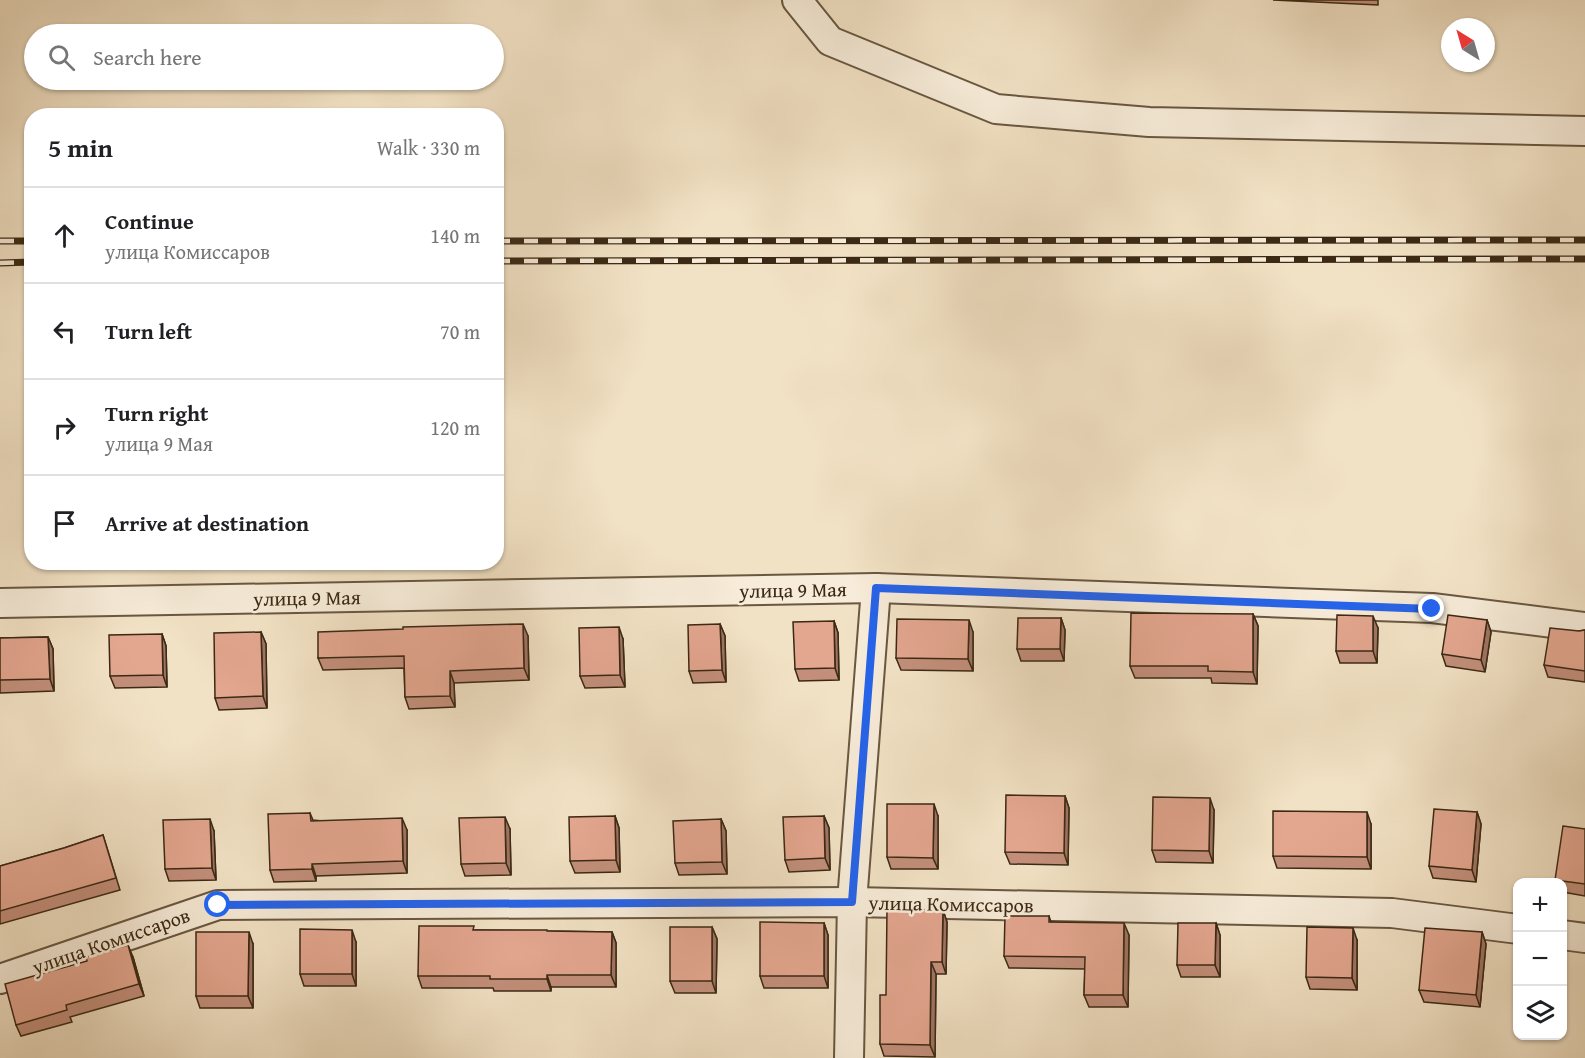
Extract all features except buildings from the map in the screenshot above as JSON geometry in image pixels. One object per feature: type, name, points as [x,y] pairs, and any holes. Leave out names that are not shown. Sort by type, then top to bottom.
[{"type":"street","points":[[797,0],[830,41],[996,109],[1149,122],[1585,131]]},
{"type":"street","points":[[849,1058],[852,902],[876,588]]},
{"type":"street","name":"улица 9 Мая","points":[[0,603],[876,588],[1432,609],[1585,627]]},
{"type":"street","name":"улица Комиссаров","points":[[0,979],[218,905],[852,902],[1392,913],[1513,928]]},
{"type":"street","points":[[1567,936],[1585,938]]},
{"type":"railway","points":[[504,241],[1585,240]]},
{"type":"railway","points":[[0,241],[24,241]]},
{"type":"railway","points":[[504,261],[1585,259]]},
{"type":"railway","points":[[0,263],[24,262]]},
{"type":"route","points":[[218,905],[852,902],[876,588],[1432,609]]}]
